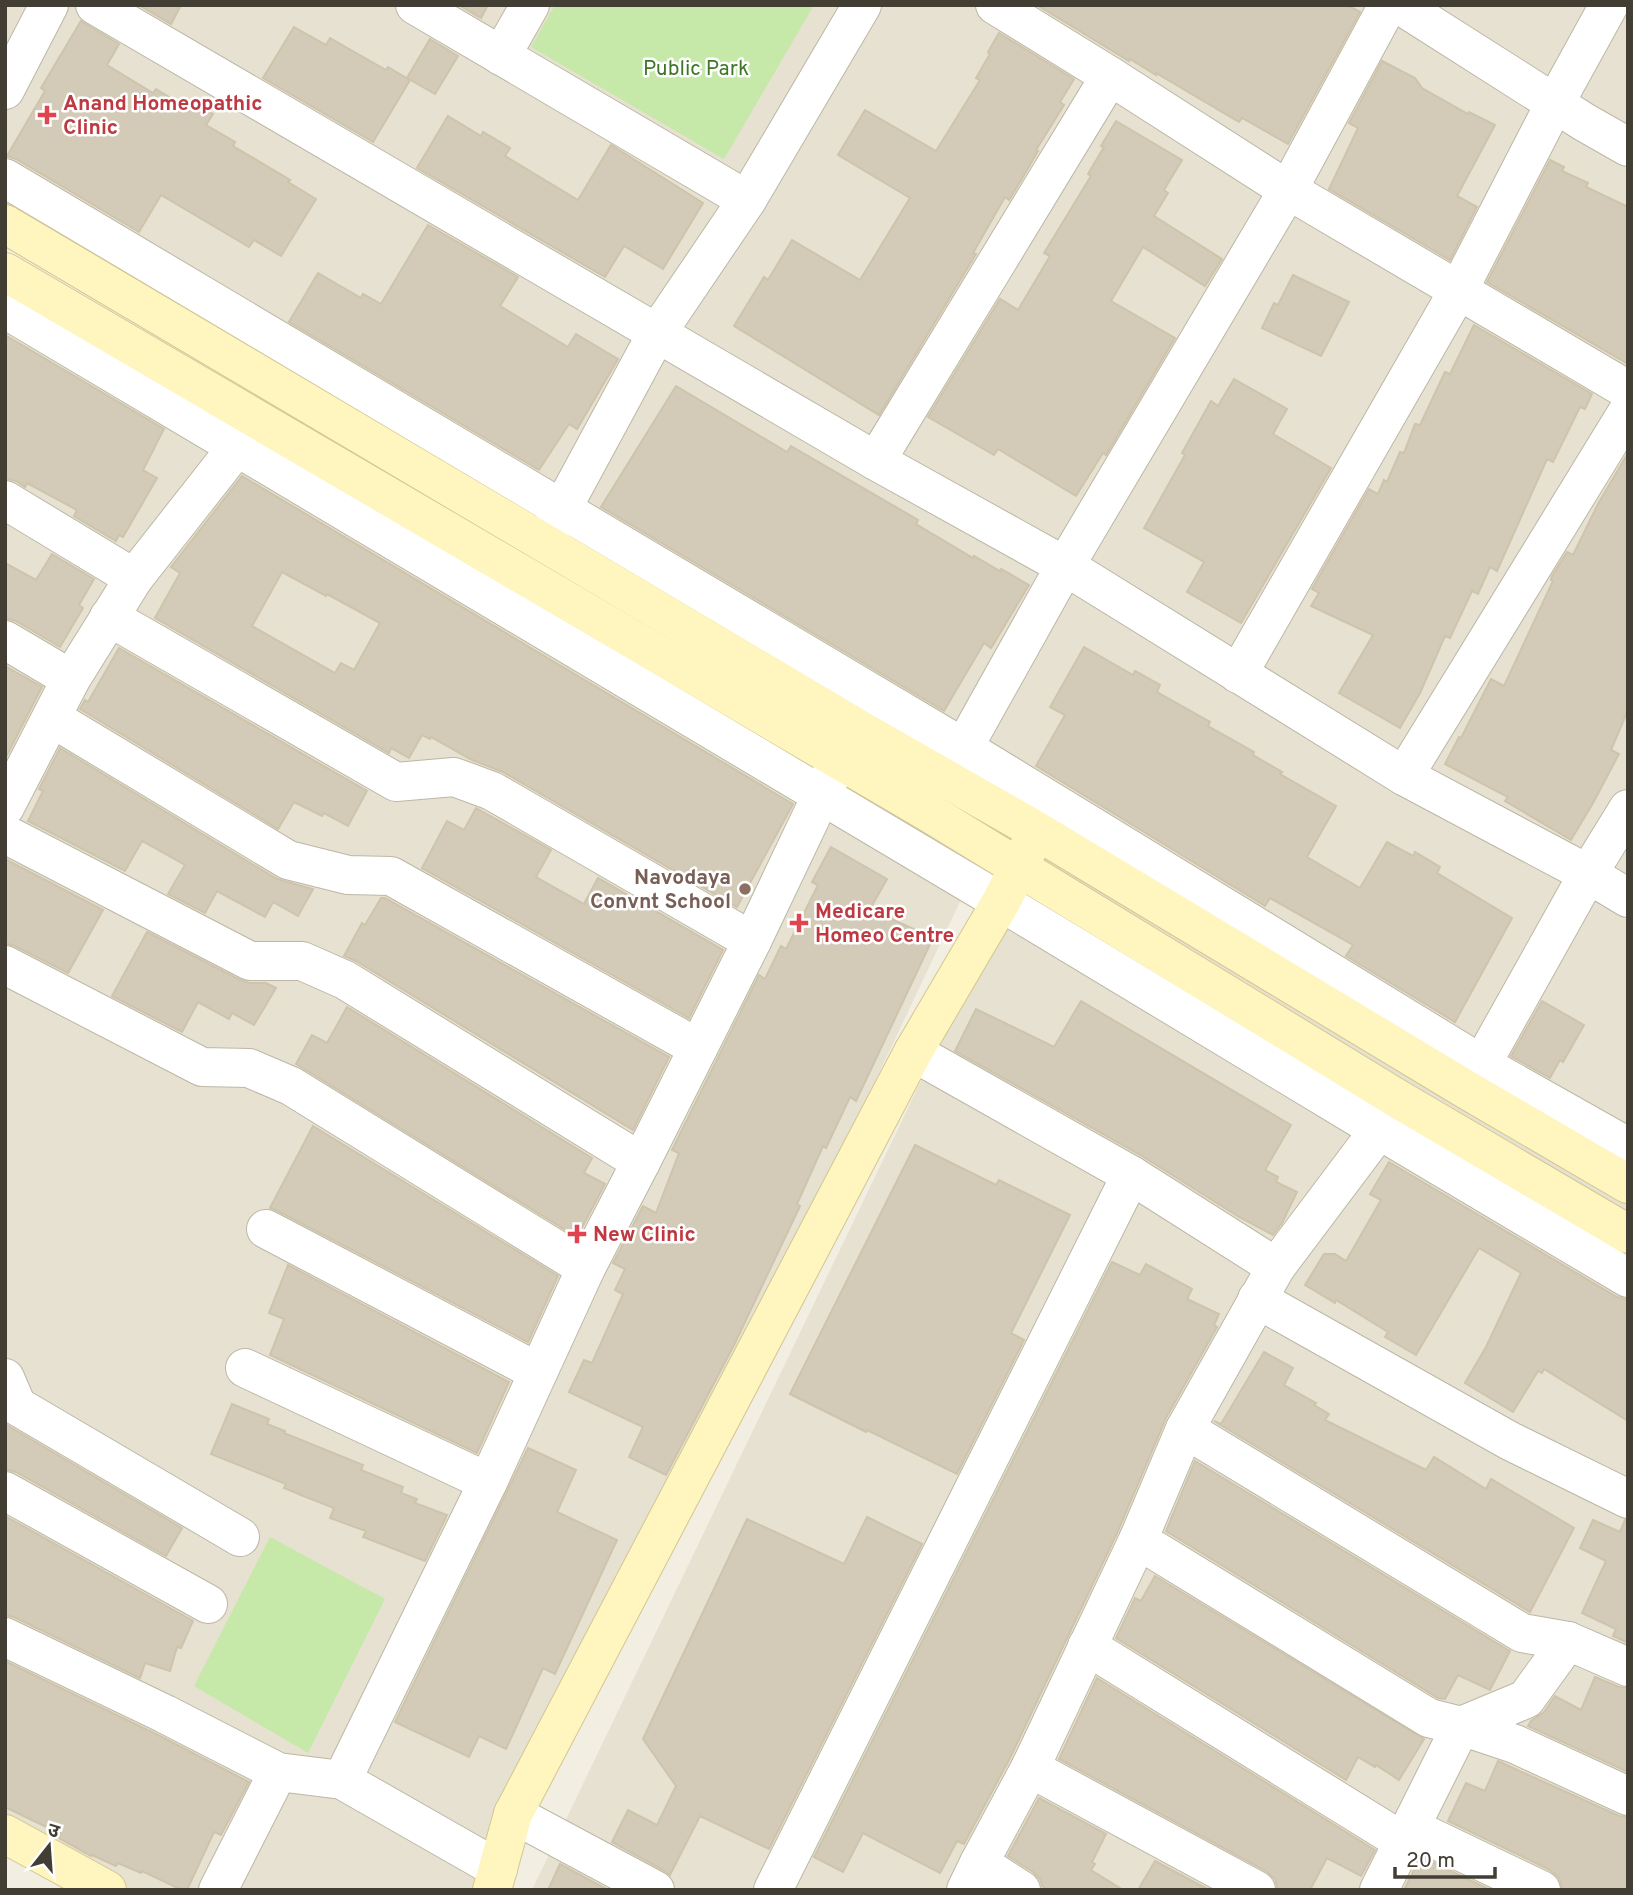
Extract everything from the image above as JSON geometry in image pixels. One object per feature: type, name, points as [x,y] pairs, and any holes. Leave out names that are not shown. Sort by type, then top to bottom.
[{"type":"main road","points":[[5,224],[946,780],[1474,1077],[1628,1184]]},
{"type":"main road","points":[[5,272],[246,433],[839,760],[946,780],[1018,866],[1389,1114],[1628,1234]]},
{"type":"main road","points":[[495,1880],[513,1814],[913,1052],[1001,902],[1037,831]]},
{"type":"main road","points":[[5,1834],[107,1890]]},
{"type":"street","points":[[5,90],[49,5]]},
{"type":"street","points":[[96,5],[876,461],[1065,566],[1404,776],[1628,898]]},
{"type":"street","points":[[415,5],[747,200]]},
{"type":"street","points":[[501,56],[530,5]]},
{"type":"street","points":[[544,542],[657,333],[747,200],[862,5]]},
{"type":"street","points":[[995,5],[1288,190],[1628,390]]},
{"type":"street","points":[[946,780],[1065,566],[1288,190],[1388,5]]},
{"type":"street","points":[[1400,5],[1628,148]]},
{"type":"street","points":[[1238,674],[1458,291],[1609,5]]},
{"type":"street","points":[[876,461],[1110,76]]},
{"type":"street","points":[[5,177],[563,508],[946,780],[1474,1077],[1628,1147]]},
{"type":"street","points":[[5,309],[246,433],[821,794],[1001,902],[1389,1114],[1628,1278]]},
{"type":"street","points":[[8,794],[52,718],[71,678],[134,578],[246,433],[276,383]]},
{"type":"street","points":[[1404,776],[1628,411]]},
{"type":"street","points":[[5,500],[134,578]]},
{"type":"street","points":[[109,617],[396,782],[454,777],[492,791],[752,941]]},
{"type":"street","points":[[5,640],[71,678]]},
{"type":"street","points":[[52,718],[288,860],[348,875],[391,876],[698,1048]]},
{"type":"street","points":[[342,1780],[488,1482],[586,1268],[752,941],[839,760]]},
{"type":"street","points":[[1474,1077],[1628,808]]},
{"type":"street","points":[[5,834],[250,961],[302,961],[345,980],[641,1162]]},
{"type":"street","points":[[5,965],[202,1067],[249,1068],[291,1086],[586,1268]]},
{"type":"street","points":[[913,1052],[1131,1175],[1267,1283],[1510,1441],[1628,1499]]},
{"type":"street","points":[[1021,1890],[972,1876],[1030,1768],[1138,1540],[1185,1429],[1267,1283],[1389,1114]]},
{"type":"street","points":[[773,1890],[1131,1175]]},
{"type":"street","points":[[266,1229],[538,1372]]},
{"type":"street","points":[[245,1368],[488,1482]]},
{"type":"street","points":[[5,1378],[17,1406],[240,1537]]},
{"type":"street","points":[[1185,1429],[1522,1633],[1567,1641],[1628,1667]]},
{"type":"street","points":[[5,1491],[208,1604]]},
{"type":"street","points":[[1138,1540],[1429,1718],[1515,1744],[1628,1796]]},
{"type":"street","points":[[5,1637],[278,1772],[342,1780],[495,1880]]},
{"type":"street","points":[[1379,1890],[1461,1726],[1526,1699],[1567,1641]]},
{"type":"street","points":[[1087,1646],[1402,1841],[1424,1834],[1541,1890]]},
{"type":"street","points":[[1030,1768],[1256,1890]]},
{"type":"street","points":[[218,1890],[278,1772]]},
{"type":"street","points":[[513,1814],[655,1890]]},
{"type":"shaded area","points":[[5,5],[1628,5],[1628,1213],[5,246]]},
{"type":"shaded area","points":[[5,325],[965,891],[493,1890],[96,1890],[5,1843]]},
{"type":"shaded area","points":[[1011,894],[1628,1264],[1628,1890],[532,1890]]},
{"type":"green space","name":"Public Park","points":[[555,5],[814,5],[724,159],[531,47]]},
{"type":"green space","points":[[270,1537],[385,1599],[308,1753],[194,1686]]},
{"type":"building","points":[[139,5],[181,5],[171,24]]},
{"type":"building","points":[[459,5],[488,5],[481,18]]},
{"type":"building","points":[[1037,5],[1347,5],[1360,12],[1288,144],[1242,118],[1239,122],[1156,73],[1130,59],[1129,61]]},
{"type":"building","points":[[81,21],[119,44],[107,65],[153,93],[156,89],[184,106],[188,100],[213,114],[206,125],[235,142],[233,146],[316,199],[281,256],[254,240],[249,247],[161,195],[139,232],[7,156],[45,91],[41,88]]},
{"type":"building","points":[[294,27],[326,45],[330,38],[386,70],[388,67],[410,80],[373,142],[263,78]]},
{"type":"building","points":[[999,33],[1074,79],[1060,102],[1064,105],[1023,177],[1009,200],[1005,197],[973,253],[976,254],[879,415],[734,326],[764,277],[768,280],[792,240],[860,280],[910,198],[838,155],[865,110],[936,151],[980,80],[976,78]]},
{"type":"building","points":[[430,39],[458,56],[435,94],[407,78]]},
{"type":"building","points":[[1382,61],[1415,78],[1422,88],[1468,114],[1469,112],[1495,125],[1457,196],[1477,207],[1450,260],[1329,189],[1358,128],[1349,123]]},
{"type":"building","points":[[448,116],[481,136],[483,132],[510,148],[505,156],[578,200],[611,145],[703,203],[663,269],[624,246],[605,277],[417,168]]},
{"type":"building","points":[[1116,121],[1182,160],[1164,190],[1168,193],[1154,216],[1222,259],[1205,286],[1143,247],[1111,301],[1175,338],[1106,455],[1103,453],[1076,496],[998,449],[994,455],[928,417],[1000,299],[1018,310],[1050,256],[1044,253],[1091,176],[1088,174]]},
{"type":"building","points":[[1550,160],[1564,167],[1562,171],[1588,183],[1586,187],[1628,207],[1628,364],[1487,282]]},
{"type":"building","points":[[428,225],[518,277],[500,306],[568,347],[576,334],[618,359],[577,429],[569,424],[539,470],[289,322],[318,273],[361,298],[363,294],[381,304]]},
{"type":"building","points":[[1293,275],[1349,302],[1321,356],[1262,328],[1274,303],[1278,305]]},
{"type":"building","points":[[1474,325],[1592,394],[1585,409],[1580,407],[1553,462],[1547,459],[1497,571],[1490,567],[1478,594],[1472,591],[1450,638],[1445,636],[1420,693],[1400,728],[1339,693],[1373,635],[1311,606],[1319,593],[1312,589],[1369,489],[1378,494],[1384,480],[1387,482],[1400,452],[1404,453],[1415,424],[1420,425],[1445,372],[1450,374]]},
{"type":"building","points":[[5,335],[164,429],[143,470],[157,478],[123,537],[119,535],[116,541],[74,516],[77,510],[27,483],[25,487],[5,478]]},
{"type":"building","points":[[1234,379],[1287,409],[1273,434],[1331,468],[1241,623],[1187,592],[1204,562],[1144,528],[1185,455],[1182,453],[1211,401],[1218,406]]},
{"type":"building","points":[[676,386],[787,452],[791,446],[918,520],[916,524],[973,558],[974,556],[1000,571],[1001,569],[1029,585],[991,648],[984,643],[944,711],[601,507]]},
{"type":"building","points":[[1628,453],[1628,710],[1611,750],[1619,754],[1571,840],[1505,801],[1508,797],[1445,764],[1491,679],[1504,686],[1553,581],[1552,576],[1567,552],[1573,555],[1598,504]]},
{"type":"building","points":[[242,476],[793,804],[737,907],[503,772],[472,760],[431,737],[430,739],[422,735],[409,758],[391,748],[389,753],[155,618],[180,573],[171,567]],"holes":[[[282,572],[326,596],[327,594],[380,623],[354,670],[341,663],[335,673],[252,626]]]},
{"type":"building","points":[[52,554],[94,579],[79,605],[83,608],[60,647],[16,621],[5,618],[5,563],[36,580]]},
{"type":"building","points":[[1084,647],[1133,675],[1135,671],[1160,685],[1157,692],[1210,722],[1208,726],[1254,752],[1253,755],[1282,772],[1280,774],[1336,806],[1307,857],[1360,888],[1387,842],[1413,856],[1415,852],[1440,867],[1437,873],[1512,918],[1455,1022],[1346,956],[1353,945],[1270,898],[1265,906],[1036,766],[1065,715],[1050,707]]},
{"type":"building","points":[[119,648],[367,791],[348,826],[324,813],[322,816],[294,802],[278,829],[80,709],[85,700],[88,702]]},
{"type":"building","points":[[5,666],[42,687],[5,759]]},
{"type":"building","points":[[60,748],[277,879],[313,889],[298,916],[273,902],[265,917],[217,891],[205,913],[168,894],[185,865],[142,841],[125,871],[28,821],[43,791],[39,789]]},
{"type":"building","points":[[476,808],[551,850],[536,877],[584,904],[598,878],[723,950],[689,1018],[422,868],[447,821],[464,830]]},
{"type":"building","points":[[831,847],[887,879],[870,909],[933,938],[856,1101],[850,1097],[826,1148],[823,1146],[797,1204],[800,1206],[734,1345],[666,1475],[629,1457],[643,1427],[569,1392],[584,1360],[592,1363],[623,1294],[615,1290],[625,1269],[613,1263],[643,1206],[656,1213],[679,1153],[672,1150],[759,975],[765,979],[781,946],[786,949],[818,885],[812,882]]},
{"type":"building","points":[[5,859],[103,910],[68,973],[5,943]]},
{"type":"building","points":[[381,898],[669,1057],[633,1130],[344,956],[362,923],[365,925]]},
{"type":"building","points":[[147,932],[240,980],[266,983],[276,988],[254,1025],[232,1013],[229,1019],[198,1002],[182,1032],[112,996]]},
{"type":"building","points":[[1081,1001],[1291,1125],[1265,1170],[1278,1177],[1276,1182],[1297,1192],[1273,1235],[1239,1217],[1142,1156],[955,1051],[976,1009],[1054,1047]]},
{"type":"building","points":[[1542,1001],[1584,1025],[1563,1062],[1560,1060],[1550,1078],[1511,1056]]},
{"type":"building","points":[[347,1007],[592,1158],[584,1173],[605,1184],[577,1237],[296,1064],[312,1035],[327,1043]]},
{"type":"building","points":[[313,1126],[558,1276],[528,1342],[270,1208]]},
{"type":"building","points":[[915,1145],[996,1185],[999,1180],[1070,1215],[1011,1333],[1024,1340],[957,1474],[790,1394]]},
{"type":"building","points":[[1389,1162],[1617,1297],[1628,1300],[1628,1421],[1544,1369],[1542,1373],[1538,1371],[1513,1412],[1465,1383],[1486,1347],[1521,1273],[1479,1248],[1416,1355],[1385,1337],[1388,1332],[1336,1300],[1335,1303],[1305,1285],[1324,1254],[1335,1254],[1346,1261],[1381,1200],[1370,1194]]},
{"type":"building","points":[[1112,1262],[1140,1275],[1146,1264],[1192,1289],[1187,1299],[1219,1314],[1214,1325],[1217,1327],[1166,1418],[1118,1531],[1010,1758],[964,1844],[957,1841],[940,1873],[863,1833],[843,1872],[814,1857]]},
{"type":"building","points":[[288,1265],[509,1382],[477,1453],[270,1355],[284,1319],[269,1313]]},
{"type":"building","points":[[1264,1352],[1293,1368],[1284,1385],[1316,1403],[1314,1405],[1329,1414],[1325,1420],[1426,1470],[1434,1457],[1486,1489],[1491,1479],[1574,1528],[1530,1612],[1214,1421],[1221,1424]]},
{"type":"building","points":[[232,1404],[269,1419],[267,1424],[285,1431],[284,1433],[363,1465],[361,1470],[403,1487],[401,1493],[417,1499],[415,1503],[447,1515],[425,1561],[363,1537],[366,1531],[330,1518],[334,1508],[284,1488],[286,1484],[211,1454]]},
{"type":"building","points":[[5,1424],[182,1528],[166,1556],[16,1472],[5,1469]]},
{"type":"building","points":[[528,1448],[576,1470],[557,1512],[617,1540],[555,1674],[543,1668],[506,1749],[479,1736],[469,1757],[395,1722]]},
{"type":"building","points":[[1195,1461],[1510,1651],[1490,1690],[1458,1675],[1445,1699],[1438,1698],[1166,1531]]},
{"type":"building","points":[[5,1516],[193,1621],[181,1648],[177,1647],[170,1671],[145,1663],[140,1678],[5,1615]]},
{"type":"building","points":[[867,1517],[922,1544],[769,1849],[700,1816],[670,1875],[612,1842],[628,1810],[657,1825],[676,1786],[643,1739],[747,1519],[844,1564]]},
{"type":"building","points":[[1593,1520],[1620,1532],[1625,1520],[1628,1521],[1628,1643],[1613,1636],[1616,1629],[1582,1613],[1606,1561],[1580,1548]]},
{"type":"building","points":[[1155,1576],[1424,1739],[1399,1780],[1358,1757],[1346,1780],[1116,1638],[1135,1598],[1141,1601]]},
{"type":"building","points":[[5,1661],[249,1782],[221,1835],[214,1832],[187,1890],[142,1871],[141,1873],[118,1863],[116,1866],[91,1856],[59,1838],[61,1834],[5,1807]]},
{"type":"building","points":[[1595,1677],[1628,1688],[1628,1772],[1528,1726],[1544,1712],[1555,1696],[1581,1710]]},
{"type":"building","points":[[1097,1678],[1375,1850],[1361,1876],[1327,1858],[1310,1890],[1278,1890],[1275,1879],[1266,1871],[1059,1759]]},
{"type":"building","points":[[1498,1761],[1619,1816],[1628,1817],[1628,1890],[1563,1890],[1559,1878],[1550,1870],[1448,1821],[1466,1783],[1485,1791]]},
{"type":"building","points":[[1039,1798],[1106,1834],[1092,1862],[1095,1864],[1091,1870],[1123,1890],[1048,1890],[1033,1872],[1008,1856]]},
{"type":"building","points":[[1428,1860],[1490,1890],[1404,1890],[1418,1862],[1425,1866]]},
{"type":"building","points":[[1155,1861],[1209,1890],[1138,1890]]},
{"type":"building","points":[[560,1864],[608,1890],[548,1890]]},
{"type":"place","name":"Anand Homeopathic Clinic","points":[[47,115]]},
{"type":"place","name":"Navodaya Convnt School","points":[[745,889]]},
{"type":"place","name":"Medicare Homeo Centre","points":[[799,923]]},
{"type":"place","name":"New Clinic","points":[[577,1234]]}]
